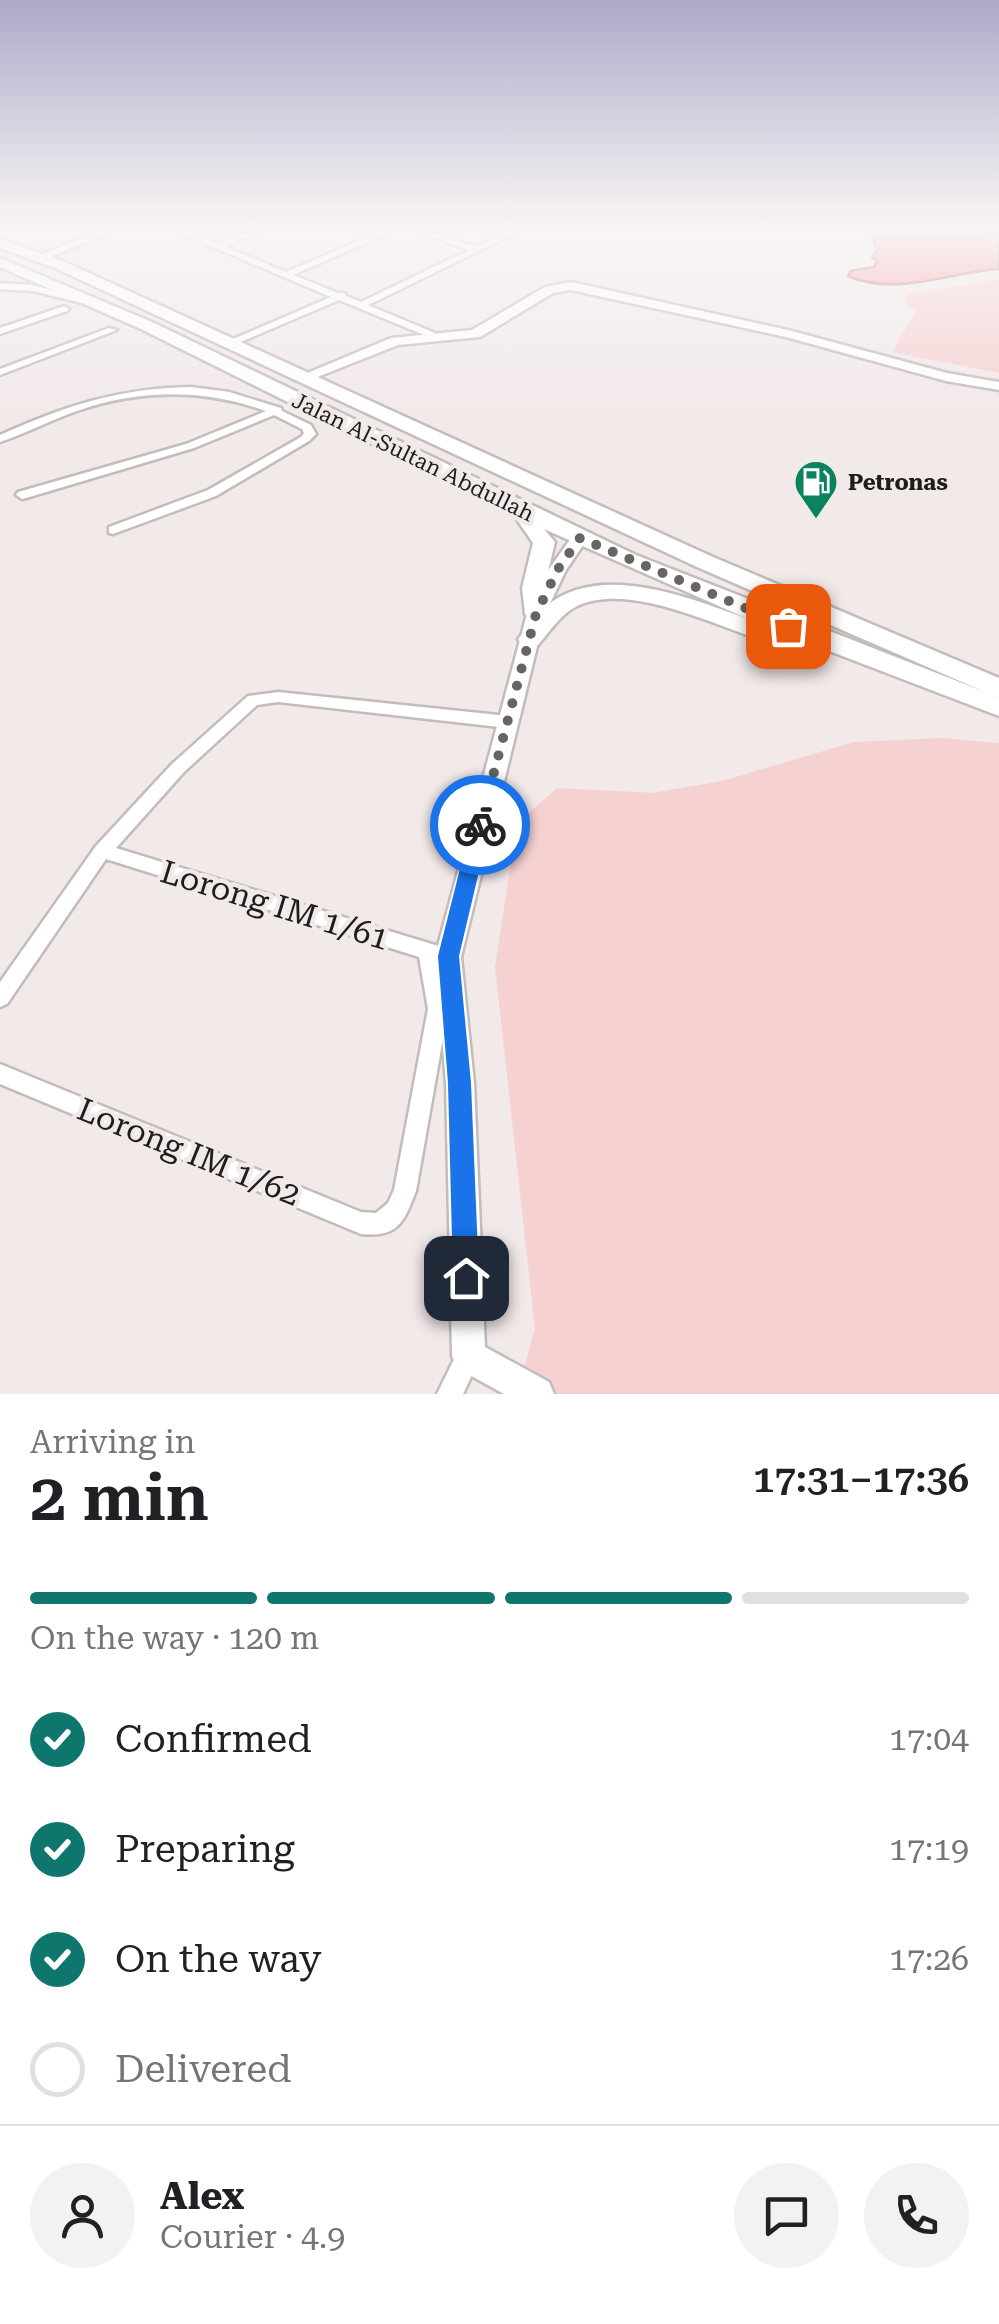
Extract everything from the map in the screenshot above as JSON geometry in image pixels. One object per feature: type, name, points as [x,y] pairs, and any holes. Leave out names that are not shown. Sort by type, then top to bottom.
[{"type":"main road","name":"Jalan Al-Sultan Abdullah","points":[[68,292],[106,306],[580,538],[738,605],[999,707]]},
{"type":"main road","name":"Jalan Al-Sultan Abdullah","points":[[114,292],[229,344],[287,394],[751,582],[999,688]]},
{"type":"main road","points":[[287,394],[398,434],[568,513],[583,523],[585,529],[580,538],[627,542],[759,599],[999,688]]},
{"type":"main road","points":[[513,506],[538,530],[544,542],[533,588],[536,614]]},
{"type":"main road","points":[[530,640],[570,600],[591,593],[639,595],[999,707]]},
{"type":"street","points":[[334,292],[432,335]]},
{"type":"street","points":[[364,304],[389,292]]},
{"type":"street","points":[[22,495],[190,446],[396,341],[474,334],[545,292]]},
{"type":"street","points":[[606,292],[788,334],[946,377],[999,386]]},
{"type":"street","points":[[229,344],[342,295]]},
{"type":"street","points":[[0,331],[64,308]]},
{"type":"street","points":[[0,372],[112,330]]},
{"type":"street","points":[[0,439],[80,405],[140,392],[192,388],[261,403],[287,394]]},
{"type":"street","points":[[261,403],[287,394]]},
{"type":"street","points":[[114,530],[212,493],[310,434],[287,394]]},
{"type":"street","points":[[450,1394],[469,1356],[460,1083],[438,954],[508,722],[536,614],[558,569],[580,538]]},
{"type":"street","points":[[0,998],[102,852],[178,768],[253,700],[278,698],[508,722]]},
{"type":"street","name":"Lorong IM 1/61","points":[[102,852],[438,954]]},
{"type":"street","name":"Lorong IM 1/62","points":[[0,1074],[362,1223],[380,1225],[396,1211],[405,1191],[438,1009],[438,954]]},
{"type":"street","points":[[469,1356],[537,1394]]},
{"type":"shaded area","points":[[999,292],[999,373],[892,352],[917,310],[903,302],[908,294]]},
{"type":"shaded area","points":[[942,738],[999,743],[999,1394],[517,1394],[535,1328],[495,967],[517,823],[557,788],[653,793],[722,781],[854,742]]},
{"type":"way so far","points":[[480,825],[536,614],[558,569],[580,538],[788,626]]},
{"type":"place","name":"Petronas","points":[[816,520]]},
{"type":"route","points":[[466,1278],[460,1083],[448,956],[480,825]]}]
